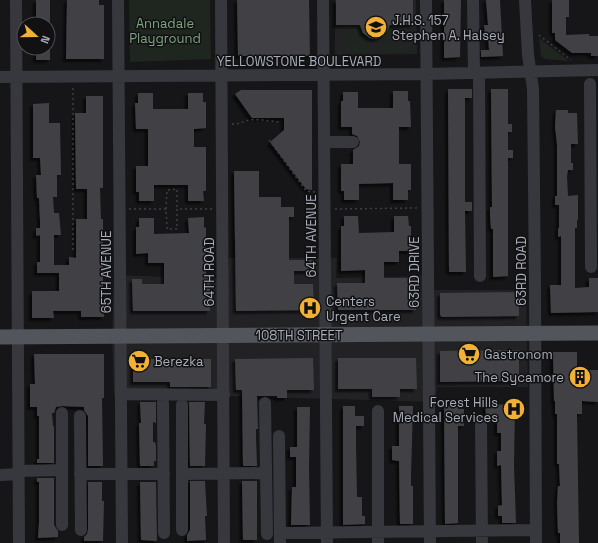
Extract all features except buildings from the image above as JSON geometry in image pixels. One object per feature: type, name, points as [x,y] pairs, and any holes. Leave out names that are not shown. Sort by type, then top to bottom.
[{"type":"main road","name":"108TH STREET","points":[[0,337],[598,333]]},
{"type":"street","points":[[16,0],[19,543]]},
{"type":"street","name":"65TH AVENUE","points":[[118,0],[122,543]]},
{"type":"street","name":"64TH ROAD","points":[[221,0],[224,543]]},
{"type":"street","name":"64TH AVENUE","points":[[324,0],[327,538]]},
{"type":"street","name":"63RD DRIVE","points":[[426,0],[430,537]]},
{"type":"street","points":[[473,0],[480,276]]},
{"type":"street","name":"63RD ROAD","points":[[525,0],[532,89],[535,284],[536,543]]},
{"type":"street","points":[[572,66],[594,87],[591,267]]},
{"type":"street","name":"YELLOWSTONE BOULEVARD","points":[[0,78],[530,72],[572,66],[598,70]]},
{"type":"street","points":[[324,142],[353,142]]},
{"type":"street","points":[[121,394],[224,394]]},
{"type":"street","points":[[163,403],[164,533]]},
{"type":"street","points":[[266,403],[267,534]]},
{"type":"street","points":[[182,405],[182,530]]},
{"type":"street","points":[[378,411],[378,537]]},
{"type":"street","points":[[62,413],[62,525]]},
{"type":"street","points":[[80,416],[81,530]]},
{"type":"street","points":[[481,421],[482,543]]},
{"type":"street","points":[[279,436],[280,538],[430,537],[482,530],[536,530]]},
{"type":"street","points":[[0,475],[19,472],[62,470]]},
{"type":"street","points":[[182,474],[266,473]]},
{"type":"street","points":[[80,474],[164,474]]},
{"type":"path","points":[[539,35],[571,60],[572,66]]},
{"type":"path","points":[[73,88],[73,252]]},
{"type":"path","points":[[232,124],[241,124],[245,121],[280,122]]},
{"type":"path","points":[[269,140],[306,191],[316,192]]},
{"type":"path","points":[[167,190],[177,190],[177,209],[178,229],[167,229],[167,190]]},
{"type":"path","points":[[334,209],[421,208]]},
{"type":"path","points":[[120,209],[166,209]]},
{"type":"path","points":[[177,209],[222,210]]},
{"type":"shaded area","name":"J.H.S. 157 Stephen A. Halsey","points":[[335,0],[416,0],[417,54],[335,55]]},
{"type":"shaded area","points":[[229,258],[337,258],[336,278],[424,276],[423,290],[526,290],[528,387],[437,387],[436,402],[228,396],[114,396],[112,336],[114,275],[227,279]]},
{"type":"green space","name":"Annadale Playground","points":[[129,0],[210,0],[211,59],[130,62]]},
{"type":"green space","points":[[346,21],[408,23],[409,34],[406,39],[352,40],[346,35]]},
{"type":"green space","points":[[539,38],[569,61],[545,59],[541,56]]},
{"type":"green space","points":[[346,44],[372,44],[372,53],[346,52]]},
{"type":"green space","points":[[381,44],[407,44],[407,52],[381,52]]},
{"type":"place","name":"J.H.S. 157 Stephen A. Halsey","points":[[376,27]]},
{"type":"place","name":"Centers Urgent Care","points":[[310,308]]},
{"type":"place","name":"Gastronom","points":[[469,354]]},
{"type":"place","name":"Berezka","points":[[139,361]]},
{"type":"place","name":"The Sycamore","points":[[580,377]]},
{"type":"place","name":"Forest Hills Medical Services","points":[[514,409]]}]
